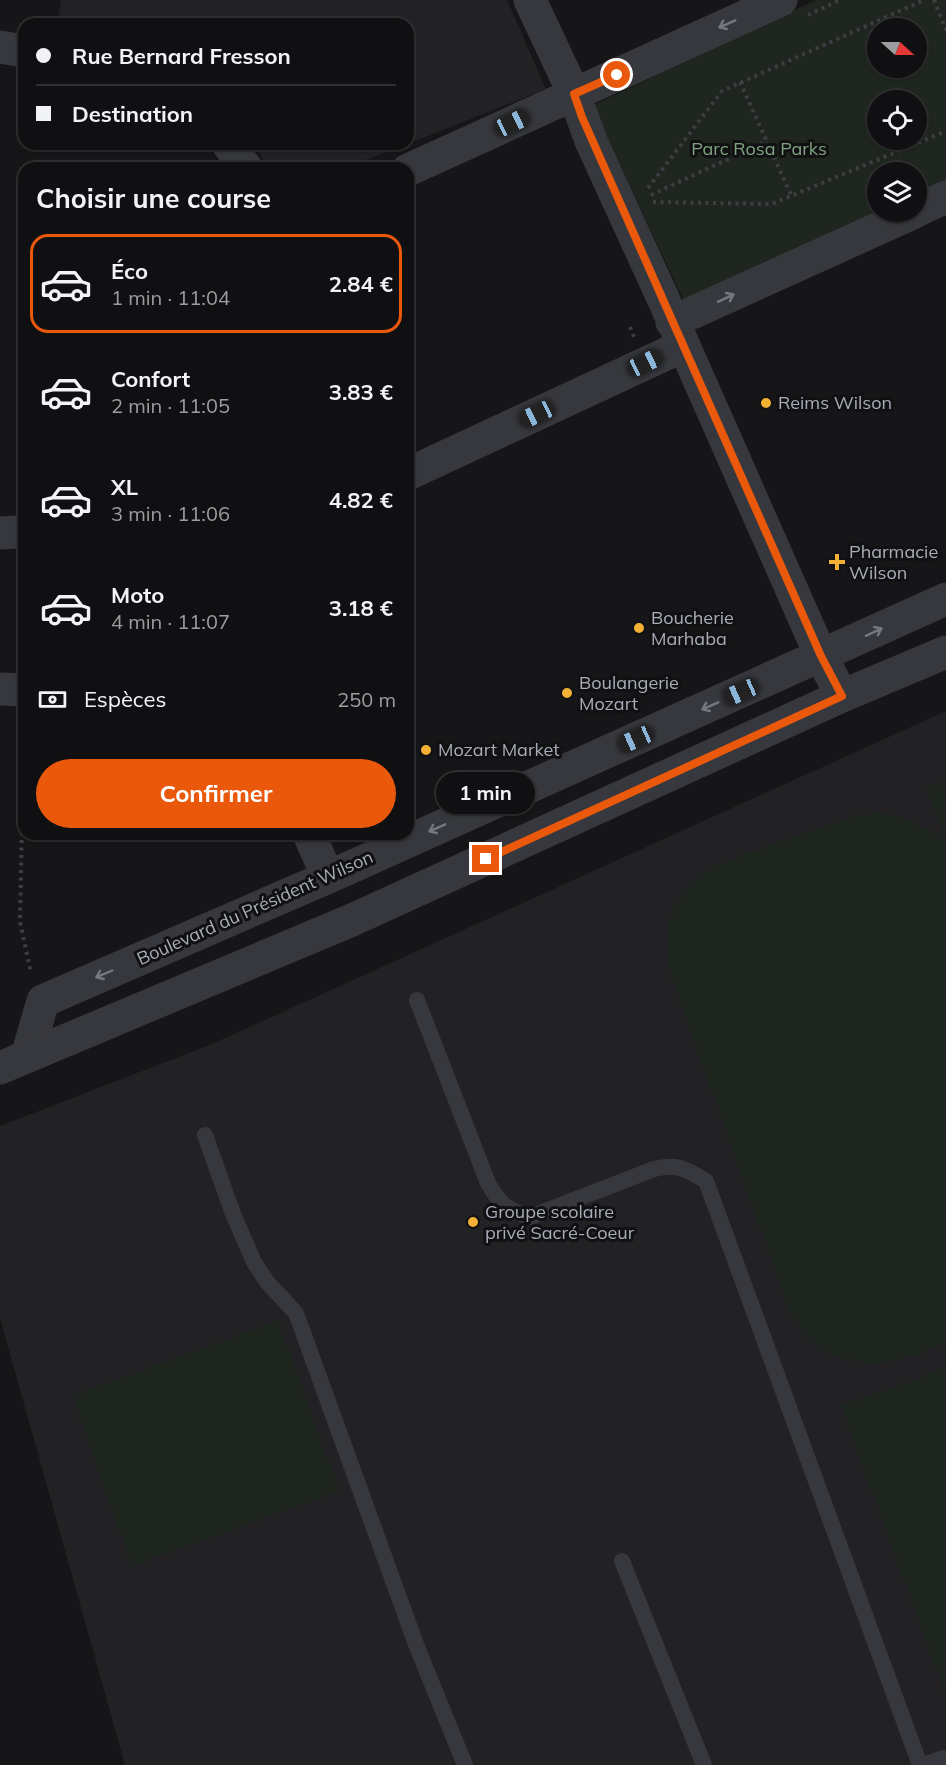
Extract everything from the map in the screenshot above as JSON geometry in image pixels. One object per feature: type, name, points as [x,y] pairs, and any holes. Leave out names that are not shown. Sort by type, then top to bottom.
[{"type":"street","points":[[530,0],[574,94],[591,141],[630,205],[678,334],[821,656],[842,696]]},
{"type":"street","points":[[414,167],[781,0]]},
{"type":"street","points":[[0,47],[18,50]]},
{"type":"street","points":[[927,206],[946,197]]},
{"type":"street","points":[[414,471],[895,222]]},
{"type":"street","name":"Boulevard du Président Wilson","points":[[414,838],[946,599]]},
{"type":"street","points":[[13,1062],[352,920],[842,696],[946,652]]},
{"type":"street","points":[[0,689],[18,690]]},
{"type":"street","points":[[312,840],[328,877]]},
{"type":"street","name":"Boulevard du Président Wilson","points":[[42,1001],[411,840]]},
{"type":"street","points":[[13,1062],[42,1001]]},
{"type":"lane","points":[[417,1000],[488,1183],[499,1202],[512,1212],[530,1217],[669,1165],[685,1168],[706,1181],[922,1765],[943,1758],[946,1760]]},
{"type":"lane","points":[[205,1135],[233,1215],[254,1262],[267,1282],[296,1313],[417,1647],[465,1765]]},
{"type":"lane","points":[[622,1561],[704,1765]]},
{"type":"path","points":[[630,205],[722,91],[924,0]]},
{"type":"path","points":[[934,0],[946,30]]},
{"type":"path","points":[[740,82],[792,196]]},
{"type":"path","points":[[630,205],[772,204],[946,131]]},
{"type":"path","points":[[630,205],[767,141]]},
{"type":"path","points":[[9,533],[18,614]]},
{"type":"path","points":[[22,840],[20,922],[30,971],[42,1001]]},
{"type":"shaded area","points":[[61,0],[507,0],[546,89],[414,142],[414,18],[58,18]]},
{"type":"shaded area","points":[[259,150],[392,150],[360,162],[264,162]]},
{"type":"shaded area","name":"Groupe scolaire privé Sacré-Coeur","points":[[946,711],[946,1765],[125,1765],[0,1318],[0,1126],[212,1044]]},
{"type":"green space","name":"Parc Rosa Parks","points":[[816,0],[946,0],[946,184],[927,193],[927,162],[867,162],[867,217],[686,305],[592,106]]},
{"type":"green space","points":[[941,782],[946,797],[946,840],[926,787]]},
{"type":"green space","points":[[880,813],[915,822],[946,841],[946,1343],[900,1360],[868,1363],[843,1358],[820,1346],[801,1329],[787,1304],[670,973],[667,939],[669,925],[679,899],[699,877],[713,866],[856,815]]},
{"type":"green space","points":[[278,1321],[339,1491],[132,1566],[72,1396]]},
{"type":"green space","points":[[946,1368],[946,1696],[841,1406]]},
{"type":"place","name":"Reims Wilson","points":[[766,403]]},
{"type":"place","name":"Pharmacie Wilson","points":[[837,562]]},
{"type":"place","name":"Boucherie Marhaba","points":[[639,628]]},
{"type":"place","name":"Boulangerie Mozart","points":[[567,693]]},
{"type":"place","name":"Mozart Market","points":[[426,750]]},
{"type":"place","name":"Groupe scolaire privé Sacré-Coeur","points":[[473,1222]]},
{"type":"route","points":[[486,859],[842,696],[821,656],[582,117],[574,94],[617,75]]}]
